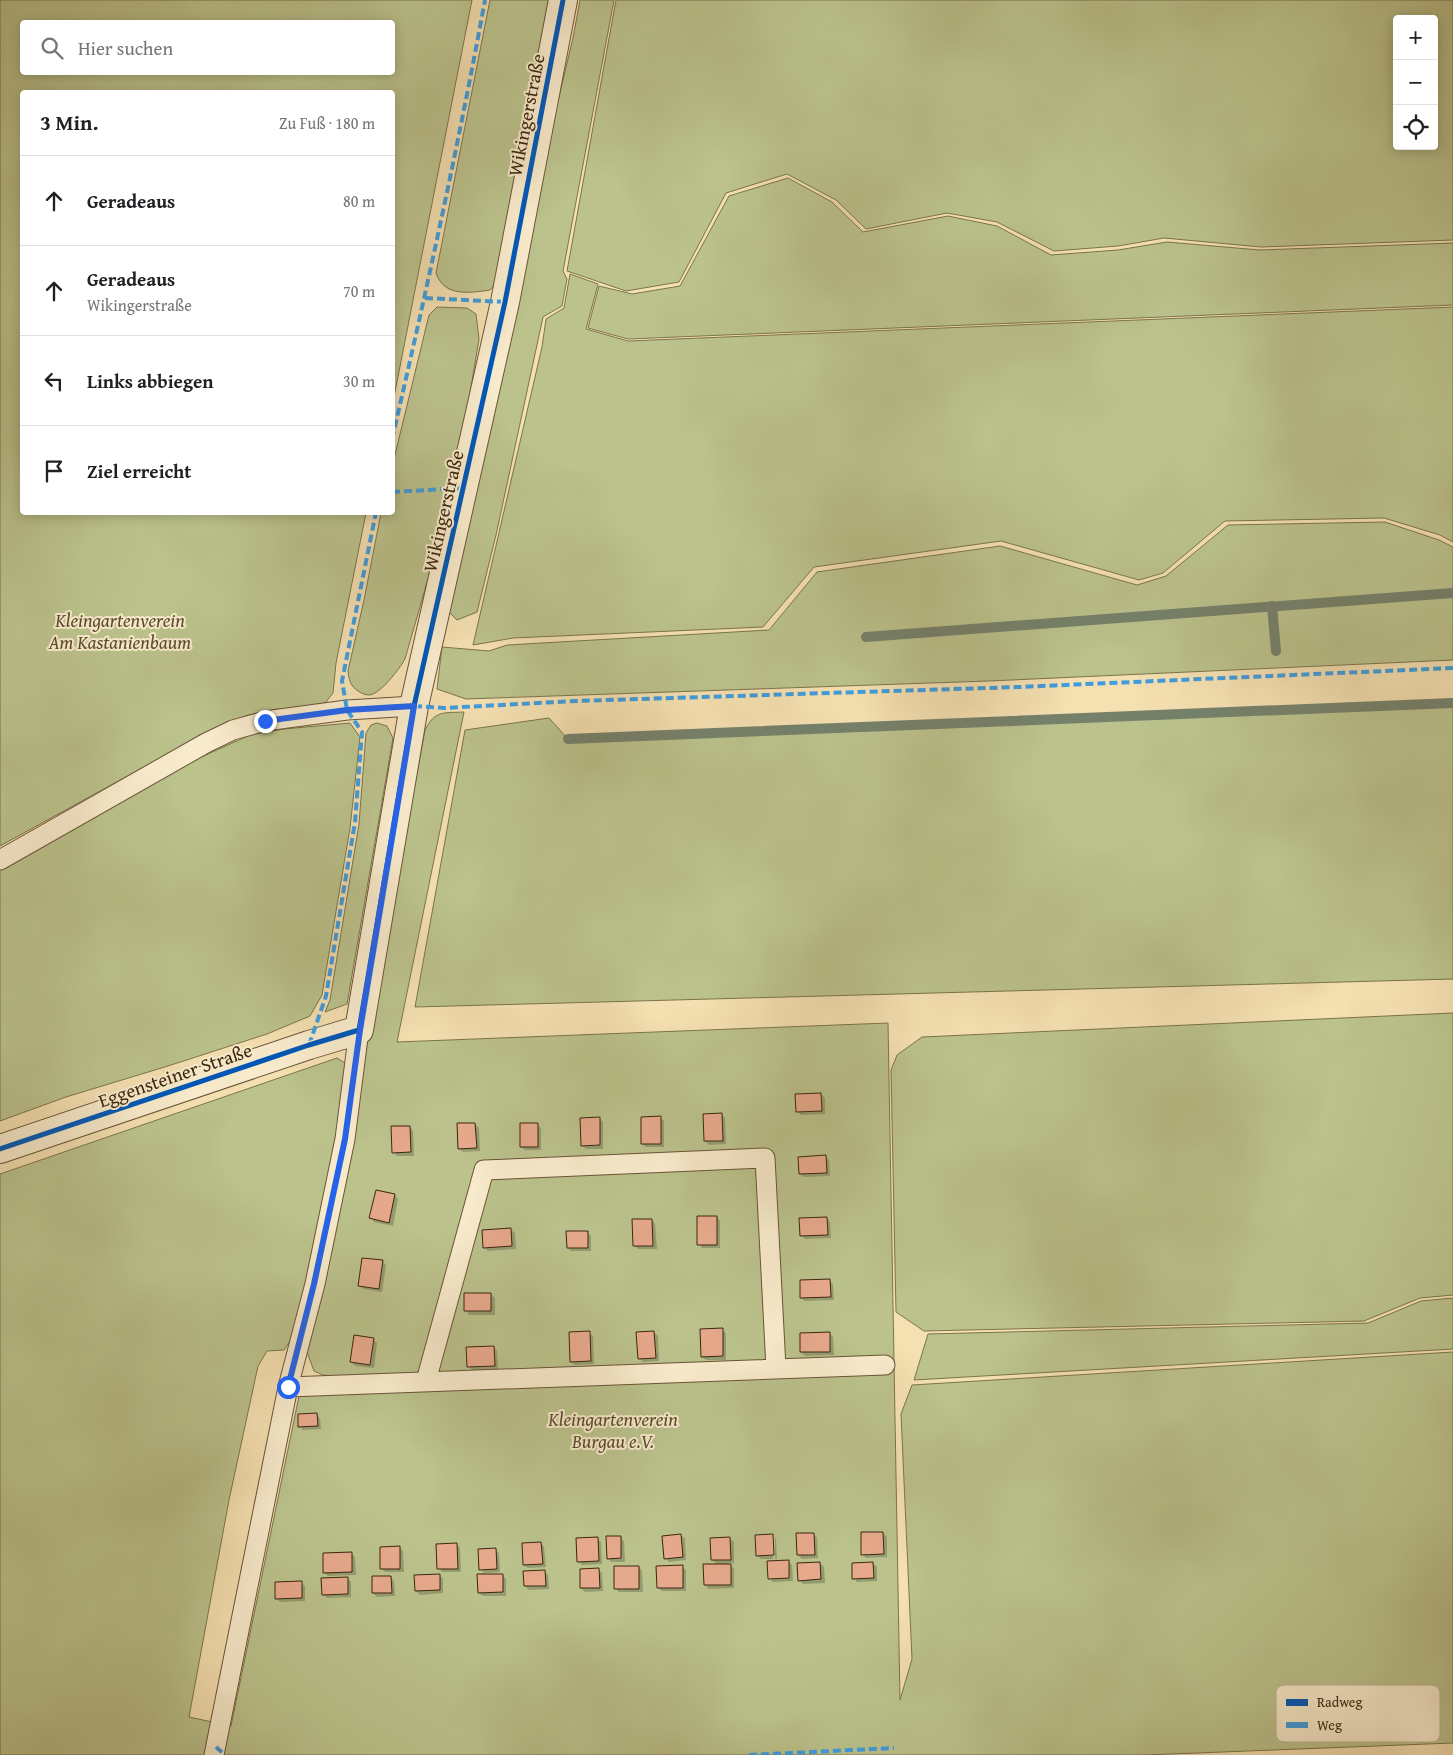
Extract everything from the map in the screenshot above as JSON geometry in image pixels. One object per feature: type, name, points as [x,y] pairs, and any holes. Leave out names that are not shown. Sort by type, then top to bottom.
[{"type":"street","name":"Wikingerstraße","points":[[360,1030],[414,706],[505,302],[563,0]]},
{"type":"street","name":"Eggensteiner Straße","points":[[0,1149],[309,1045],[360,1030]]},
{"type":"lane","points":[[0,860],[206,743],[233,730],[265,721],[347,710],[414,706]]},
{"type":"lane","points":[[214,1755],[288,1387],[314,1284],[345,1139],[360,1030]]},
{"type":"lane","points":[[426,1381],[484,1170],[765,1158],[776,1368]]},
{"type":"lane","points":[[288,1387],[885,1365]]},
{"type":"green space","name":"Kleingartenverein Am Kastanienbaum","points":[[0,0],[472,0],[395,392],[395,90],[20,90],[20,515],[366,515],[336,663],[333,693],[325,703],[309,707],[277,709],[245,716],[175,750],[0,846]]},
{"type":"green space","points":[[490,0],[553,0],[495,284],[490,290],[458,292],[445,286],[436,273]]},
{"type":"green space","points":[[580,0],[614,0],[563,271],[567,279],[562,306],[543,317],[496,535],[477,612],[457,620],[448,611],[536,193],[573,38]]},
{"type":"green space","points":[[616,0],[1453,0],[1453,240],[1261,247],[1164,238],[1118,246],[1054,251],[997,222],[947,213],[866,229],[836,200],[787,174],[726,193],[679,282],[626,291],[567,271]]},
{"type":"green space","points":[[788,178],[832,202],[863,232],[948,216],[997,226],[1051,255],[1118,250],[1167,242],[1260,250],[1453,243],[1453,305],[628,339],[588,328],[599,286],[632,294],[680,286],[729,196]]},
{"type":"green space","points":[[570,274],[598,284],[586,329],[628,341],[1453,307],[1453,542],[1440,535],[1384,518],[1225,521],[1163,573],[1139,580],[1001,541],[814,567],[763,627],[513,638],[473,645],[542,347],[546,319],[564,308]]},
{"type":"green space","points":[[437,307],[467,308],[476,314],[479,339],[455,484],[405,659],[379,691],[366,695],[353,687],[349,680],[348,671],[381,515],[395,515],[395,455],[429,315]]},
{"type":"green space","points":[[1385,522],[1439,540],[1453,547],[1453,660],[989,681],[466,699],[437,689],[442,647],[489,651],[507,645],[769,630],[817,572],[1000,546],[1137,585],[1166,576],[1228,525]]},
{"type":"green space","points":[[1453,699],[1453,979],[415,1007],[465,730],[549,718],[568,739]]},
{"type":"green space","name":"Kleingartenverein Burgau e.V.","points":[[464,712],[397,1042],[888,1023],[900,1700],[912,1659],[901,1414],[912,1385],[1453,1352],[1453,1743],[1145,1755],[0,1755],[0,1174],[337,1058],[345,1063],[349,1074],[295,1334],[284,1350],[267,1351],[258,1366],[229,1500],[189,1717],[231,1726],[299,1396],[334,1376],[323,1375],[314,1371],[307,1352],[347,1169],[368,1036],[425,730],[432,719],[446,713]]},
{"type":"green space","points":[[350,723],[360,737],[350,828],[322,995],[310,1016],[267,1034],[66,1097],[0,1121],[0,869],[177,768],[250,735],[284,729]]},
{"type":"green space","points":[[377,723],[387,726],[393,738],[347,1004],[325,1012],[330,1000],[359,824],[366,733],[371,725]]},
{"type":"green space","points":[[1453,1013],[1453,1295],[1420,1298],[1364,1321],[924,1331],[896,1312],[891,1070],[897,1055],[922,1037]]},
{"type":"green space","points":[[1453,1298],[1453,1349],[914,1380],[928,1334],[1368,1323],[1421,1301]]},
{"type":"building","points":[[821,1093],[822,1111],[796,1112],[795,1094]]},
{"type":"building","points":[[722,1113],[723,1141],[704,1141],[703,1114]]},
{"type":"building","points":[[661,1116],[661,1144],[641,1144],[641,1117]]},
{"type":"building","points":[[600,1117],[600,1145],[581,1146],[580,1118]]},
{"type":"building","points":[[457,1123],[475,1123],[477,1148],[458,1149]]},
{"type":"building","points":[[520,1123],[538,1123],[538,1147],[520,1147]]},
{"type":"building","points":[[391,1126],[410,1126],[411,1152],[392,1153]]},
{"type":"building","points":[[826,1155],[827,1173],[799,1174],[798,1157]]},
{"type":"building","points":[[376,1190],[395,1194],[389,1223],[369,1218]]},
{"type":"building","points":[[697,1216],[717,1216],[717,1245],[697,1245]]},
{"type":"building","points":[[827,1217],[828,1235],[800,1236],[799,1218]]},
{"type":"building","points":[[632,1219],[652,1219],[653,1246],[633,1246]]},
{"type":"building","points":[[511,1228],[512,1246],[483,1248],[482,1230]]},
{"type":"building","points":[[566,1231],[588,1231],[588,1248],[567,1248]]},
{"type":"building","points":[[362,1258],[383,1260],[379,1289],[358,1286]]},
{"type":"building","points":[[830,1279],[831,1297],[800,1298],[800,1280]]},
{"type":"building","points":[[464,1293],[491,1293],[491,1311],[464,1311]]},
{"type":"building","points":[[723,1328],[723,1356],[701,1357],[700,1329]]},
{"type":"building","points":[[590,1331],[591,1361],[570,1362],[569,1332]]},
{"type":"building","points":[[654,1331],[656,1358],[638,1359],[636,1332]]},
{"type":"building","points":[[830,1332],[830,1352],[800,1352],[800,1333]]},
{"type":"building","points":[[354,1335],[374,1338],[370,1365],[350,1362]]},
{"type":"building","points":[[494,1346],[495,1366],[467,1367],[466,1347]]},
{"type":"building","points":[[317,1413],[318,1426],[298,1427],[298,1414]]},
{"type":"building","points":[[861,1532],[883,1532],[884,1554],[861,1555]]},
{"type":"building","points":[[796,1533],[814,1533],[815,1555],[797,1555]]},
{"type":"building","points":[[681,1534],[683,1557],[664,1559],[662,1536]]},
{"type":"building","points":[[773,1534],[774,1555],[756,1556],[755,1535]]},
{"type":"building","points":[[606,1536],[621,1536],[621,1558],[607,1559]]},
{"type":"building","points":[[598,1537],[599,1561],[577,1562],[576,1538]]},
{"type":"building","points":[[730,1537],[731,1560],[711,1560],[710,1538]]},
{"type":"building","points":[[541,1542],[543,1564],[523,1565],[522,1543]]},
{"type":"building","points":[[457,1543],[458,1569],[437,1569],[436,1544]]},
{"type":"building","points":[[400,1546],[400,1569],[380,1569],[380,1547]]},
{"type":"building","points":[[496,1548],[497,1569],[479,1570],[478,1549]]},
{"type":"building","points":[[352,1552],[352,1572],[323,1573],[323,1553]]},
{"type":"building","points":[[789,1560],[789,1578],[768,1579],[767,1561]]},
{"type":"building","points":[[820,1562],[821,1579],[798,1581],[797,1563]]},
{"type":"building","points":[[873,1562],[874,1578],[852,1579],[852,1563]]},
{"type":"building","points":[[703,1564],[731,1564],[731,1585],[704,1585]]},
{"type":"building","points":[[683,1565],[683,1588],[657,1588],[656,1566]]},
{"type":"building","points":[[614,1566],[639,1566],[639,1589],[614,1589]]},
{"type":"building","points":[[599,1568],[600,1588],[580,1588],[580,1569]]},
{"type":"building","points":[[545,1570],[546,1586],[524,1586],[523,1571]]},
{"type":"building","points":[[440,1574],[440,1590],[415,1591],[414,1575]]},
{"type":"building","points":[[477,1574],[503,1574],[503,1592],[478,1593]]},
{"type":"building","points":[[372,1576],[391,1576],[392,1593],[372,1593]]},
{"type":"building","points":[[348,1577],[348,1594],[322,1595],[321,1578]]},
{"type":"building","points":[[302,1581],[302,1598],[275,1599],[275,1582]]},
{"type":"waterway","points":[[866,637],[1453,593]]},
{"type":"waterway","points":[[1272,606],[1276,651]]},
{"type":"waterway","points":[[568,739],[1453,703]]},
{"type":"marked path","points":[[395,426],[441,220],[485,0]]},
{"type":"marked path","points":[[425,298],[505,302]]},
{"type":"marked path","points":[[395,492],[463,488]]},
{"type":"marked path","points":[[309,1045],[326,996],[355,822],[362,732],[347,710],[342,681],[375,515]]},
{"type":"marked path","points":[[414,706],[444,708],[576,701],[1019,687],[1453,668]]},
{"type":"marked path","points":[[216,1747],[225,1755]]},
{"type":"marked path","points":[[749,1755],[894,1748]]},
{"type":"cycle path","points":[[0,1149],[359,1030],[414,706],[505,302],[563,0]]},
{"type":"route","points":[[265,721],[347,710],[414,706],[360,1030],[345,1139],[314,1284],[288,1387]]}]
